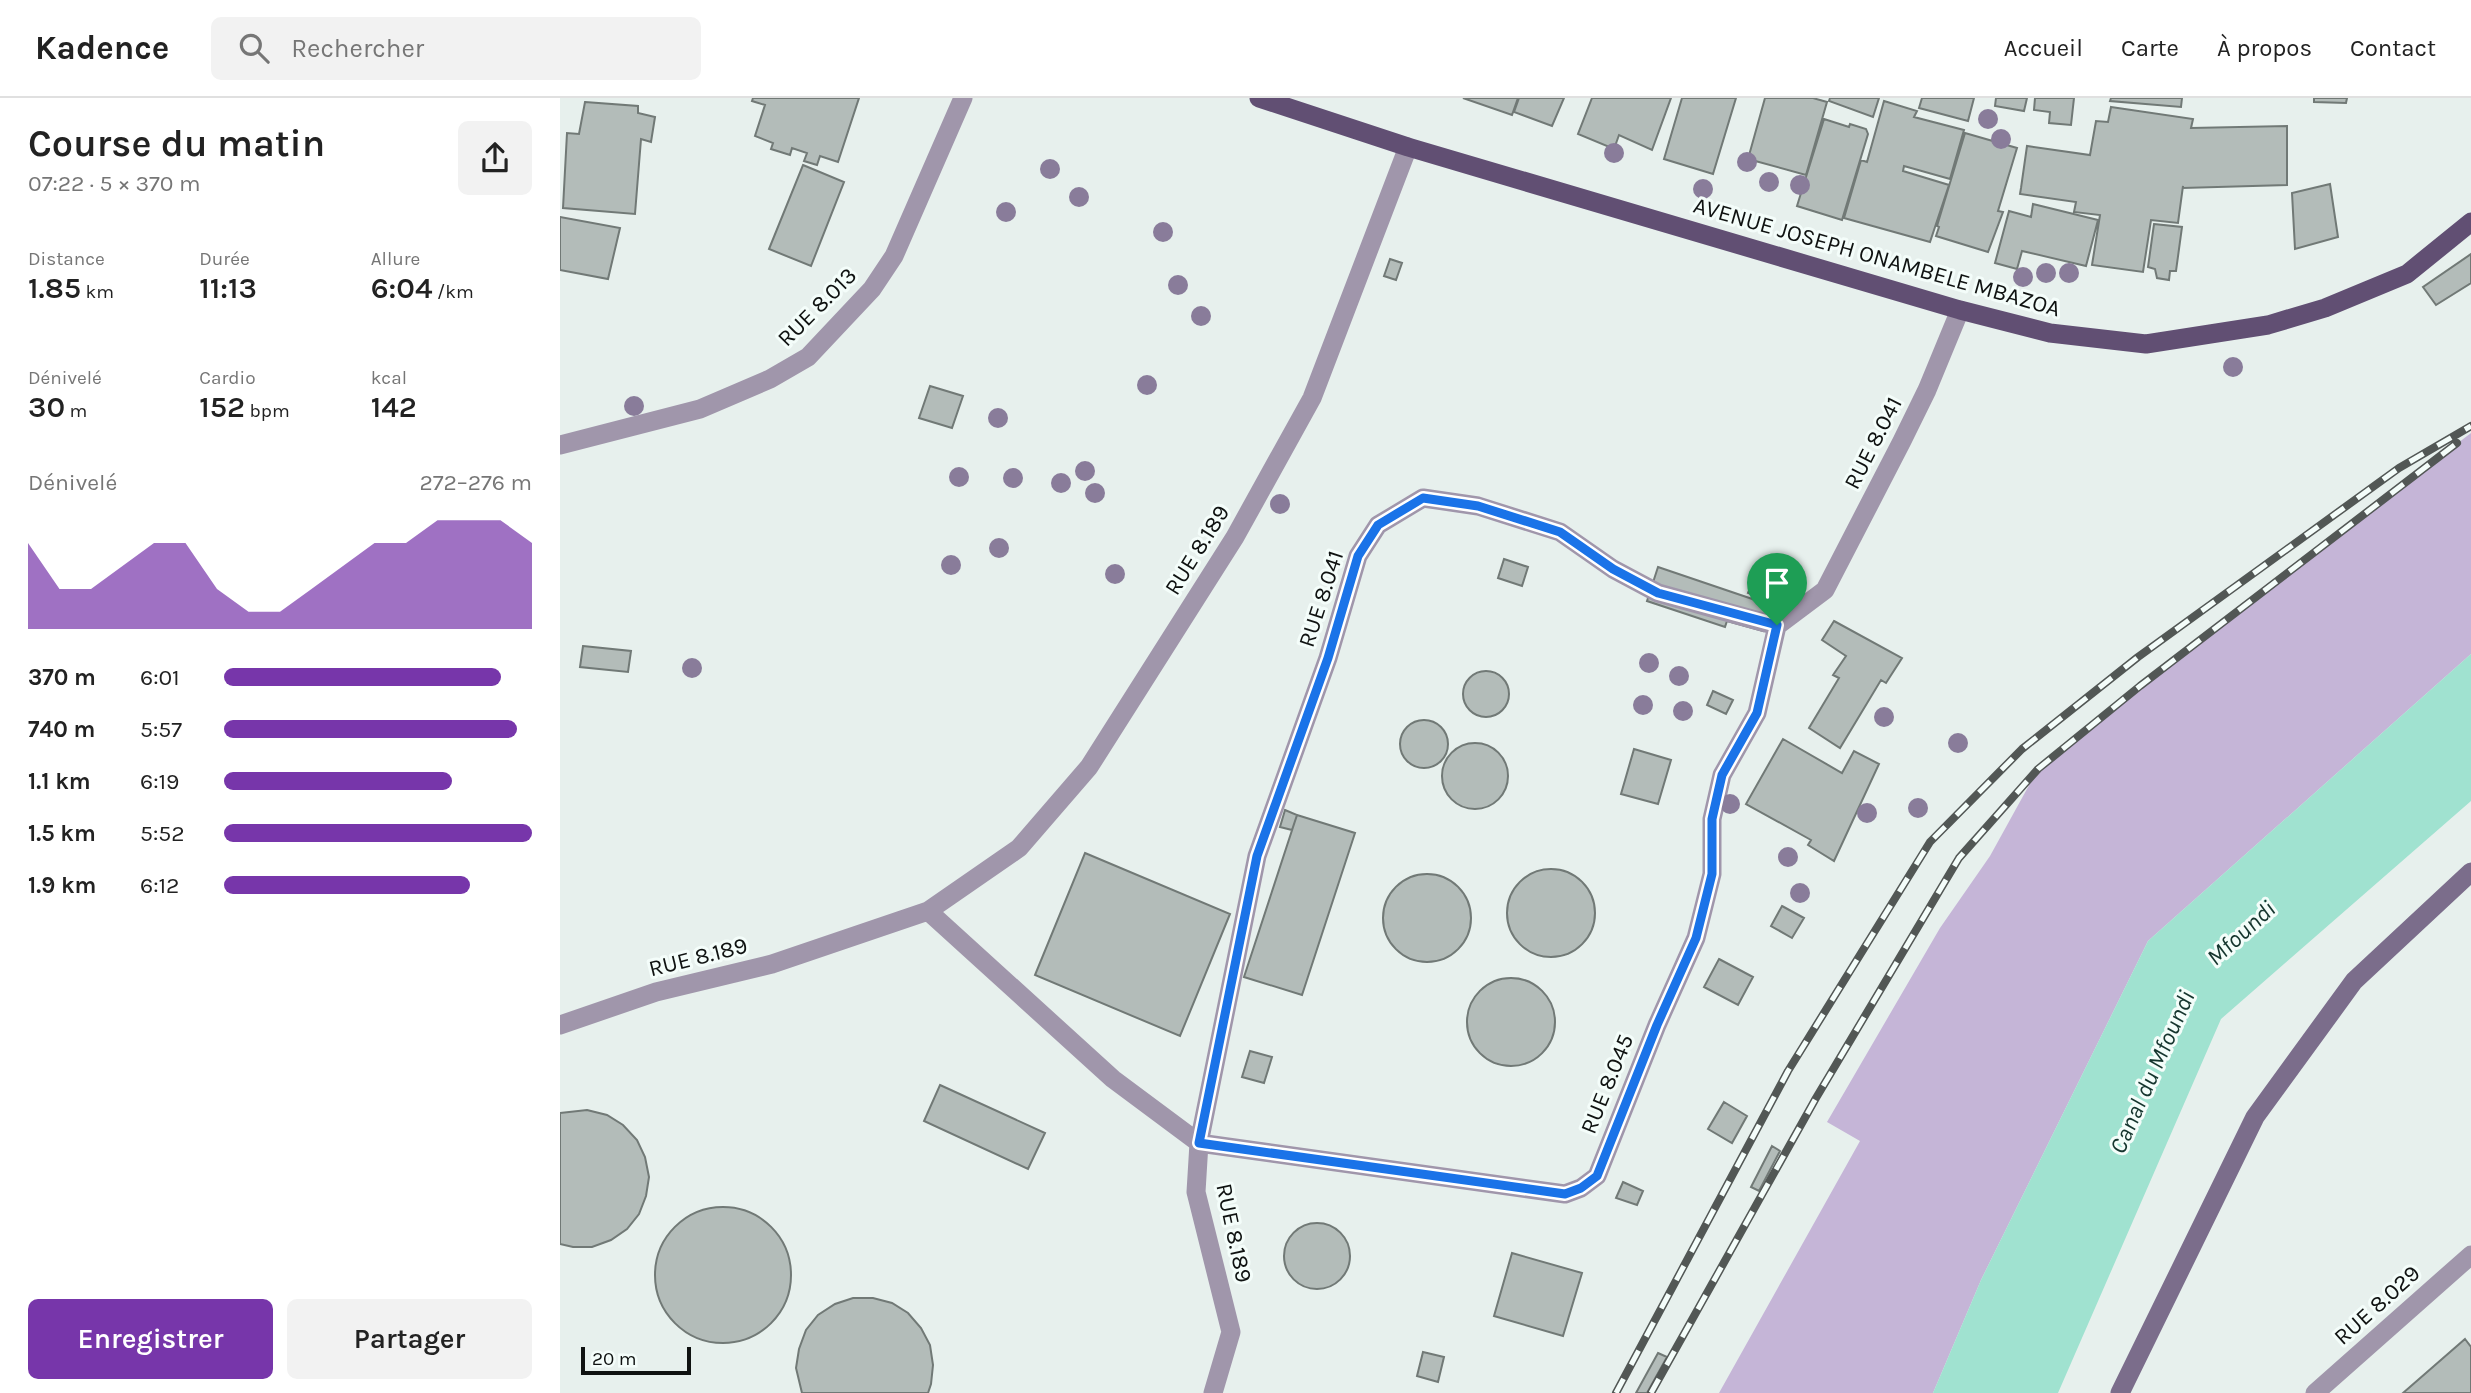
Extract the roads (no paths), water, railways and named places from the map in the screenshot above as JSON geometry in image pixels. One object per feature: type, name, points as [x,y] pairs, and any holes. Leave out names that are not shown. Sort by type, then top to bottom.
[{"type":"main road","name":"AVENUE JOSEPH ONAMBELE MBAZOA","points":[[1259,98],[1408,147],[1960,310],[2050,334],[2146,344],[2269,326],[2325,308],[2407,274],[2471,222]]},
{"type":"main road","points":[[2120,1393],[2255,1117],[2354,981],[2471,872]]},
{"type":"street","name":"RUE 8.013","points":[[560,445],[700,409],[770,379],[808,357],[872,289],[894,256],[963,98]]},
{"type":"street","name":"RUE 8.189","points":[[560,1025],[656,992],[772,964],[928,911],[1019,848],[1089,766],[1236,537],[1312,398],[1408,147]]},
{"type":"street","name":"RUE 8.041","points":[[1199,1143],[1257,856],[1328,658],[1358,556],[1378,525],[1423,498],[1478,506],[1560,532],[1613,569],[1658,593],[1777,625],[1825,590],[1907,431],[1960,310]]},
{"type":"street","name":"RUE 8.045","points":[[1199,1143],[1565,1194],[1581,1188],[1597,1176],[1657,1025],[1696,938],[1712,874],[1712,819],[1722,775],[1757,713],[1777,625]]},
{"type":"street","points":[[928,911],[1113,1079],[1199,1143]]},
{"type":"street","name":"RUE 8.189","points":[[1199,1143],[1196,1192],[1231,1332],[1213,1393]]},
{"type":"street","name":"RUE 8.029","points":[[2315,1393],[2471,1255]]},
{"type":"water","points":[[2471,654],[2471,801],[2221,1019],[2058,1393],[1933,1393],[1981,1280],[2148,941]]},
{"type":"railway","points":[[1616,1393],[1788,1071],[1930,842],[2022,749],[2138,657],[2399,468],[2471,426]]},
{"type":"railway","points":[[1651,1393],[1816,1098],[1959,858],[2038,769],[2140,686],[2457,443]]},
{"type":"water label","name":"Mfoundi","points":[[2241,933]]},
{"type":"water label","name":"Canal du Mfoundi","points":[[2152,1072]]}]
